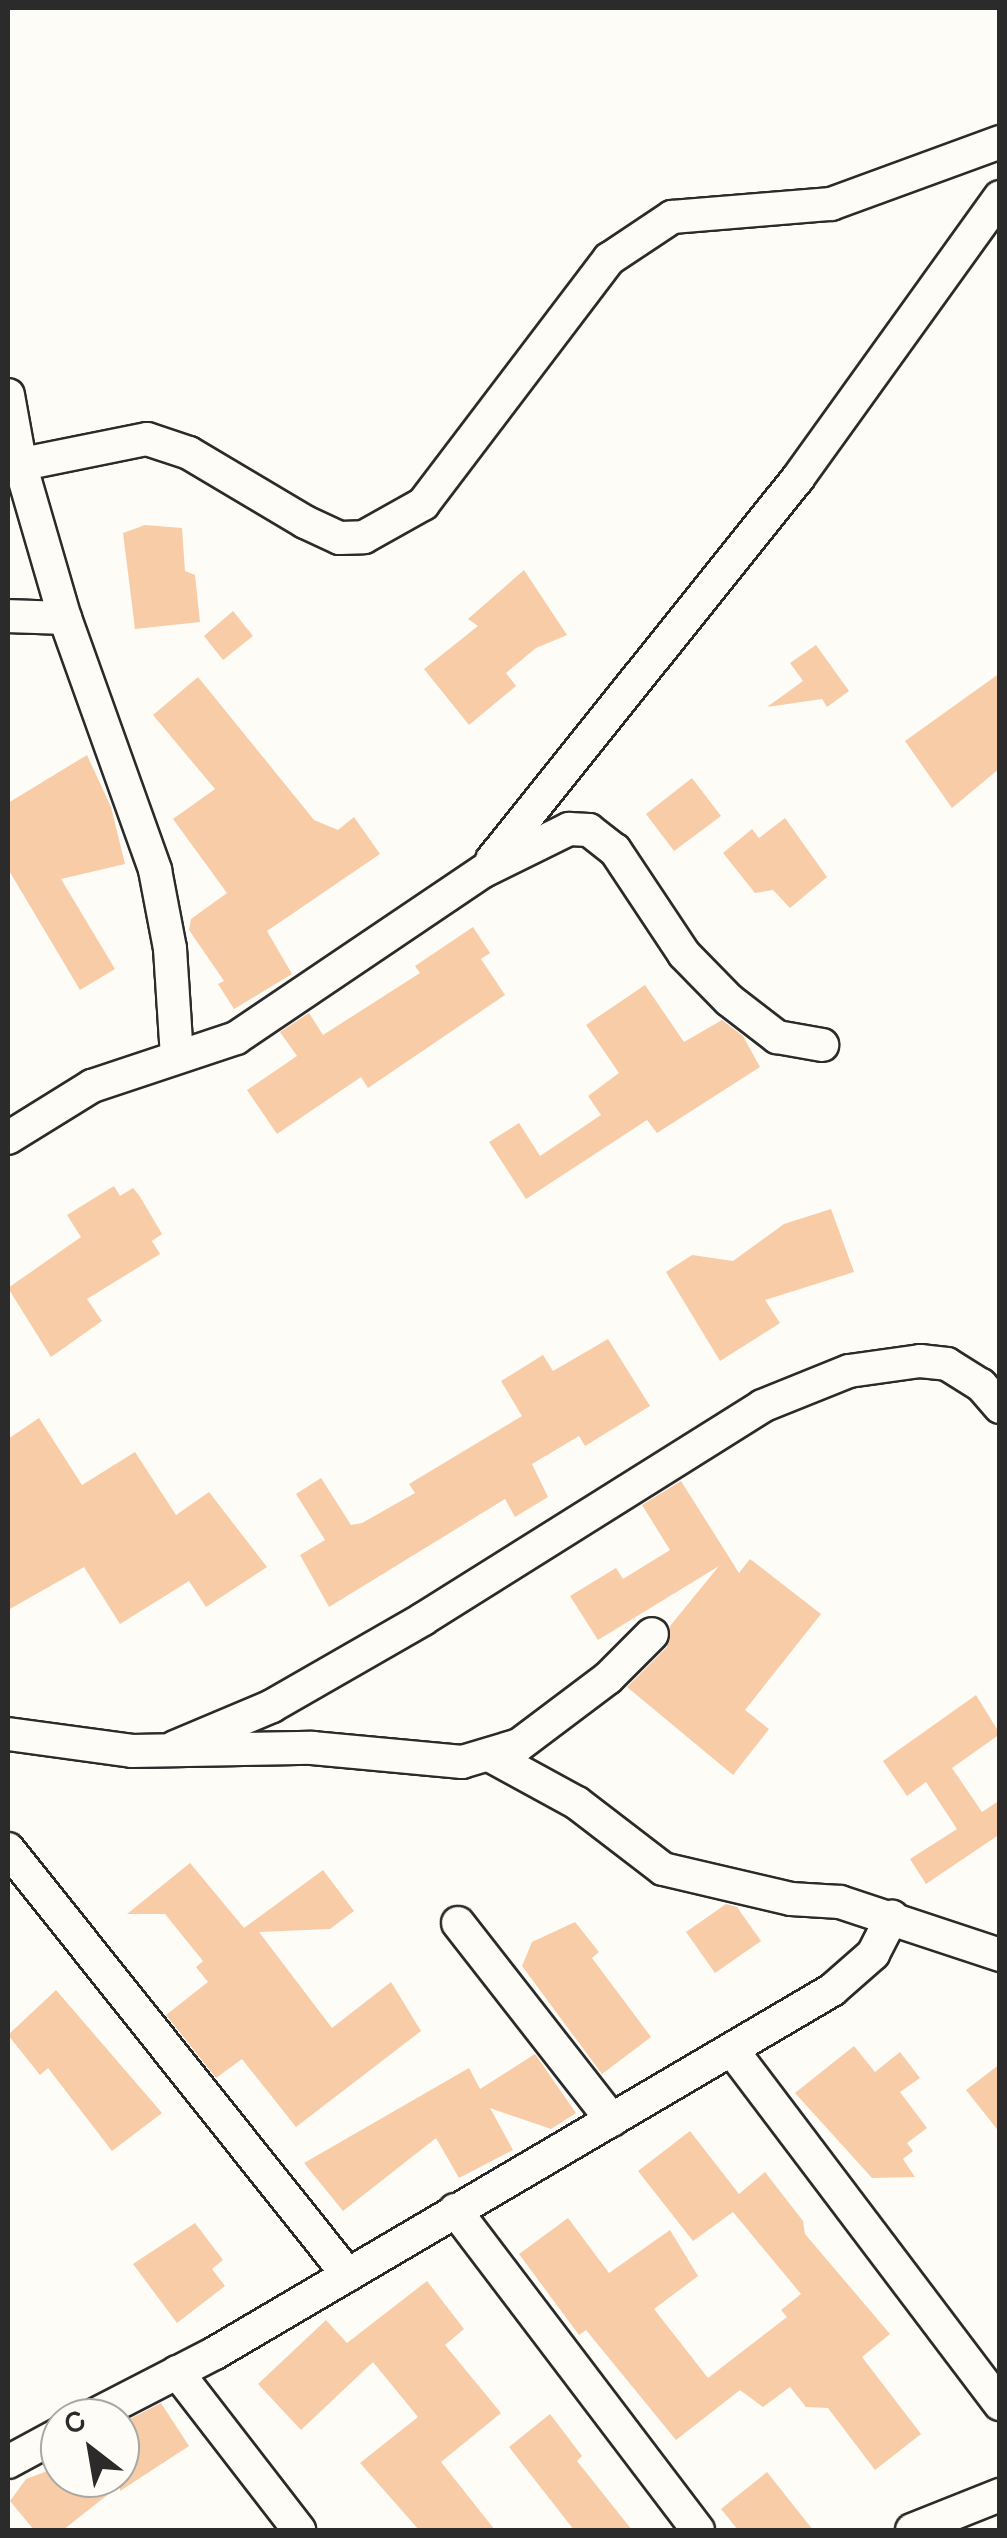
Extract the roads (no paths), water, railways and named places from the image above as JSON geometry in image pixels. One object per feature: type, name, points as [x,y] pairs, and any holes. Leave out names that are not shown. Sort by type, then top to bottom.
[{"type":"street","points":[[14,467],[147,438],[189,453],[236,487],[340,538],[364,537],[423,504],[609,260],[672,218],[831,204],[1000,142]]},
{"type":"street","points":[[484,870],[798,478],[1000,197]]},
{"type":"street","points":[[8,395],[14,467],[155,870],[170,949],[178,1056]]},
{"type":"street","points":[[8,616],[65,618]]},
{"type":"street","points":[[8,1138],[92,1086],[236,1038],[484,870],[550,836],[589,830],[615,850],[684,954],[730,1000],[777,1037],[822,1045]]},
{"type":"street","points":[[175,1747],[272,1706],[423,1619],[762,1406],[849,1371],[920,1361],[948,1364],[981,1385],[1000,1407]]},
{"type":"street","points":[[8,1734],[132,1751],[175,1747],[312,1748],[443,1764],[491,1756],[547,1726],[652,1634]]},
{"type":"street","points":[[491,1756],[577,1803],[662,1870],[792,1899],[840,1902],[1000,1955]]},
{"type":"street","points":[[8,1849],[348,2276]]},
{"type":"street","points":[[128,2398],[348,2276],[832,1990],[873,1954],[892,1918]]},
{"type":"street","points":[[458,1924],[612,2120]]},
{"type":"street","points":[[732,2050],[1000,2404]]},
{"type":"street","points":[[455,2210],[698,2530]]},
{"type":"street","points":[[177,2372],[299,2530]]},
{"type":"street","points":[[8,2462],[40,2445]]},
{"type":"street","points":[[912,2530],[1000,2494]]}]
